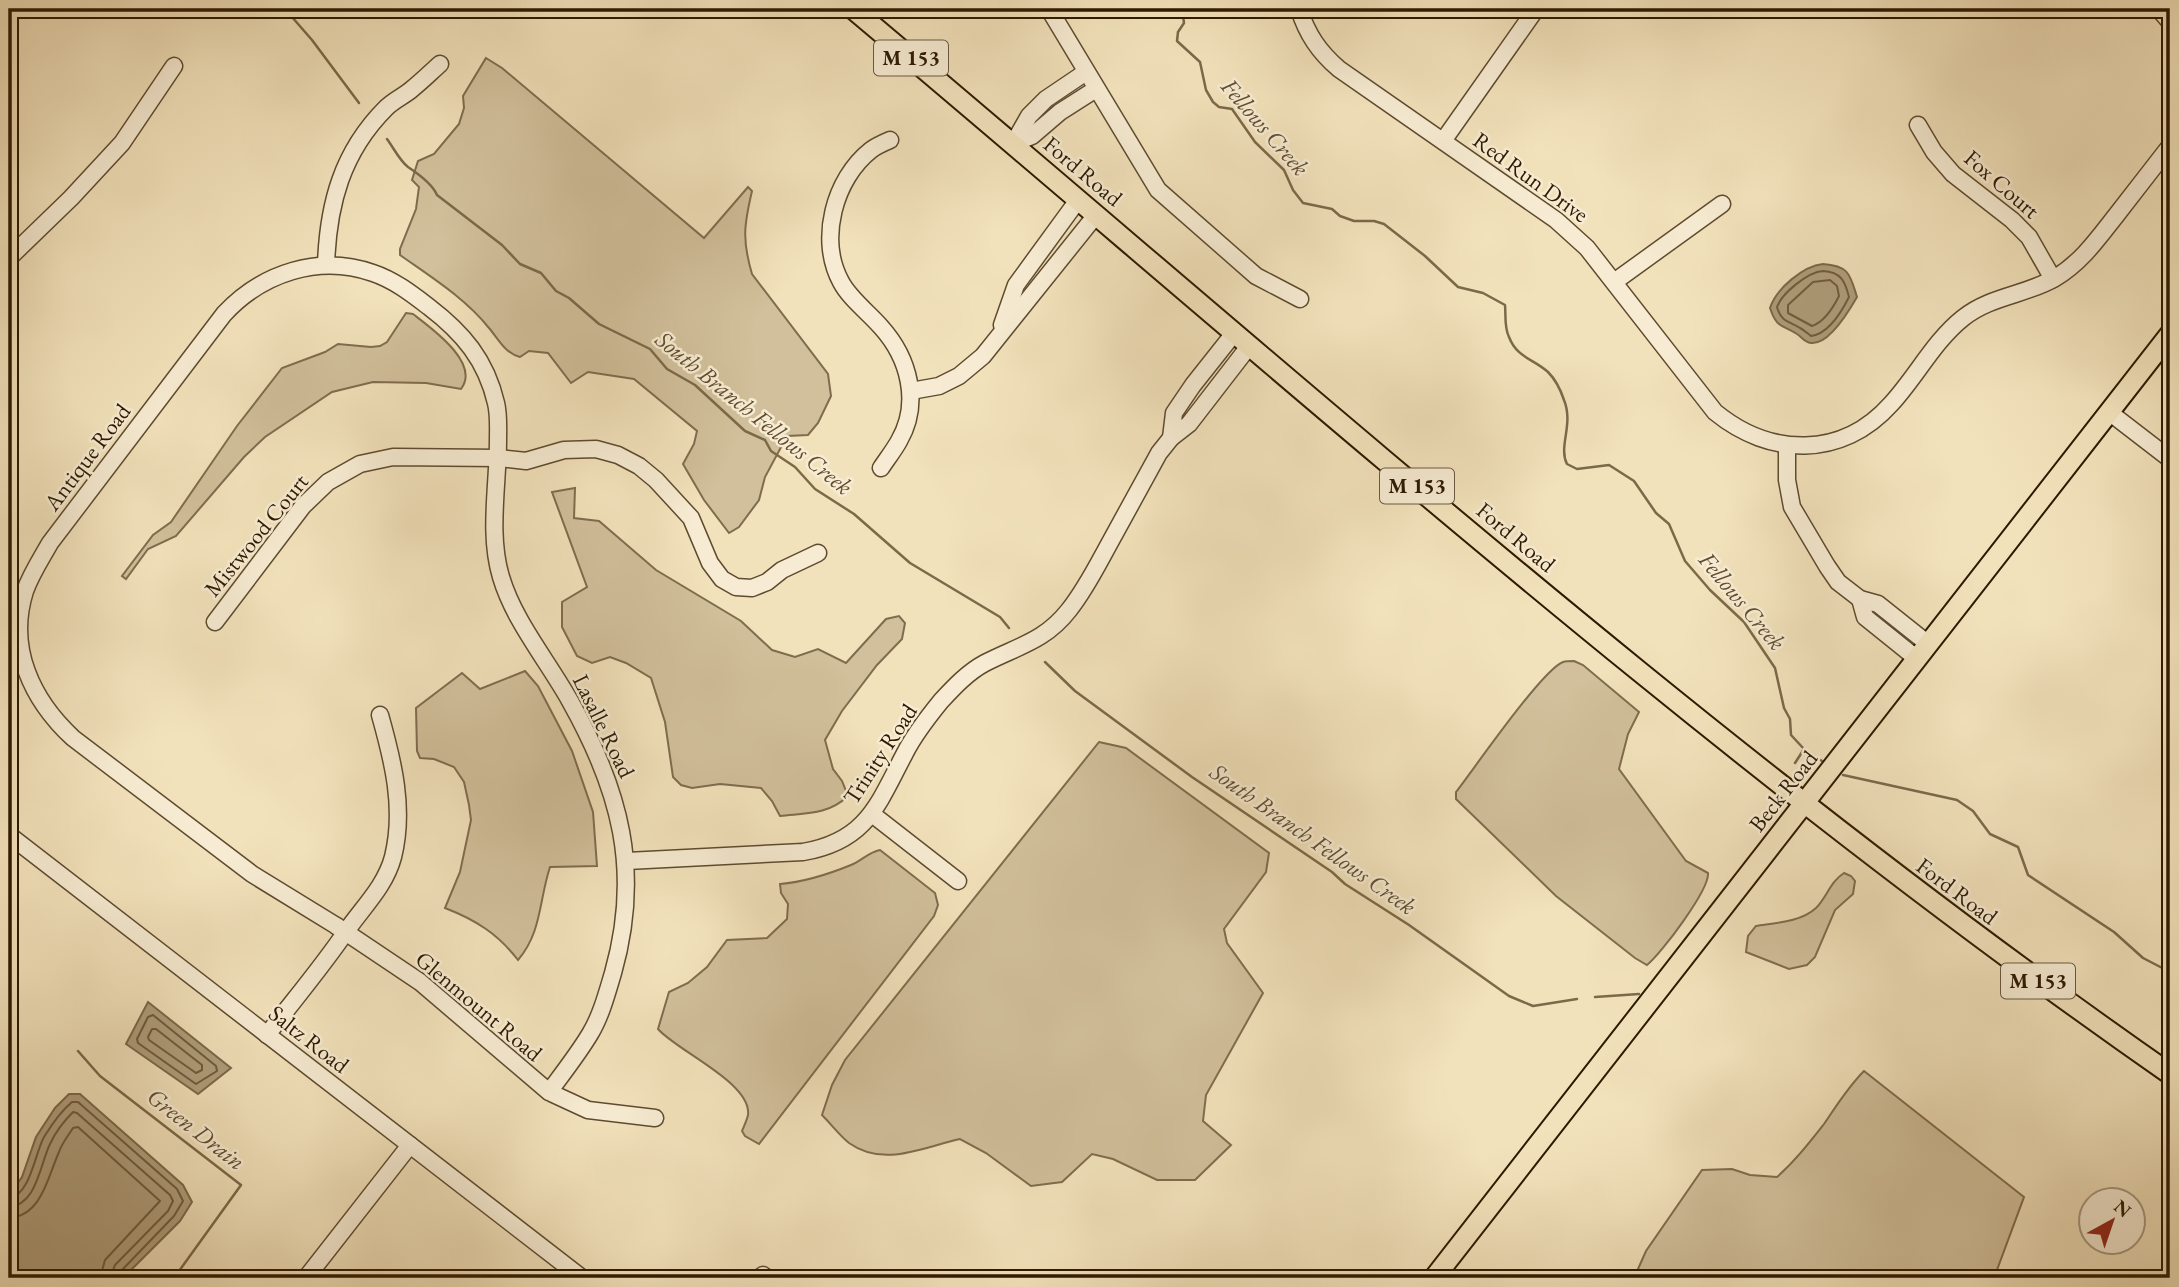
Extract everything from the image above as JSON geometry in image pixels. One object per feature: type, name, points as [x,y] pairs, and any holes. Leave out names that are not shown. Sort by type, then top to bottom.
[{"type":"main road","name":"Ford Road","points":[[853,9],[1636,670],[1962,926],[2170,1074]]},
{"type":"main road","name":"Beck Road","points":[[1434,1278],[2170,334]]},
{"type":"street","points":[[1049,9],[1153,183],[1167,200],[1256,276],[1300,299]]},
{"type":"street","name":"Red Run Drive","points":[[1299,9],[1311,37],[1328,60],[1567,229],[1587,248],[1715,412],[1749,435],[1787,445],[1826,443],[1863,429],[1891,405],[1941,341],[1964,317],[1989,302],[2053,279],[2069,269],[2086,254],[2170,146]]},
{"type":"street","points":[[1443,141],[1536,9]]},
{"type":"street","points":[[2159,9],[2170,22]]},
{"type":"street","points":[[326,265],[328,225],[334,197],[352,154],[368,127],[388,105],[411,90],[440,64]]},
{"type":"street","points":[[9,258],[71,198],[122,143],[174,66]]},
{"type":"street","points":[[1013,144],[1029,116],[1046,99],[1086,72]]},
{"type":"street","points":[[1013,144],[1042,130],[1060,112],[1096,89]]},
{"type":"street","name":"Fox Court","points":[[1917,125],[1934,152],[1953,174],[2029,236],[2053,279]]},
{"type":"street","points":[[881,468],[900,439],[911,391],[898,351],[883,329],[841,283],[832,256],[830,230],[842,186],[854,167],[872,149],[890,140]]},
{"type":"street","points":[[998,336],[1016,285],[1024,271],[1078,200]]},
{"type":"street","points":[[1614,282],[1722,204]]},
{"type":"street","points":[[911,391],[939,386],[960,376],[982,356],[1096,215]]},
{"type":"street","name":"Antique Road","points":[[345,932],[252,874],[73,738],[54,720],[37,696],[25,670],[14,624],[24,593],[32,573],[50,543],[224,314],[240,297],[268,279],[293,270],[326,265],[357,268],[388,279],[417,298],[463,336],[477,354],[492,388],[499,414],[499,458]]},
{"type":"street","points":[[1024,271],[1040,284]]},
{"type":"street","name":"Trinity Road","points":[[626,860],[816,849],[849,835],[872,814],[915,736],[953,689],[984,664],[1032,643],[1053,628],[1069,610],[1086,585],[1159,453],[1171,438],[1189,424],[1243,339]]},
{"type":"street","points":[[2109,412],[2170,459]]},
{"type":"street","points":[[1787,445],[1789,494],[1799,521],[1838,582],[1860,599],[1878,604],[1922,651]]},
{"type":"street","name":"Mistwood Court","points":[[215,622],[303,506],[328,482],[360,464],[393,457],[499,458],[526,461],[564,450],[596,449],[618,455],[639,466],[656,480],[691,518],[710,563],[722,579],[736,587],[752,587],[767,582],[782,569],[818,553]]},
{"type":"street","name":"Lasalle Road","points":[[499,458],[495,550],[500,575],[509,600],[570,701],[608,777],[626,860],[624,917],[618,957],[606,997],[591,1033],[549,1092]]},
{"type":"street","points":[[9,664],[25,670]]},
{"type":"street","points":[[267,1035],[340,943],[345,932],[384,880],[393,858],[398,812],[394,764],[380,715]]},
{"type":"street","points":[[872,814],[958,881]]},
{"type":"street","name":"Saltz Road","points":[[9,835],[582,1278]]},
{"type":"street","name":"Glenmount Road","points":[[345,932],[440,997],[549,1092],[588,1110],[655,1118]]},
{"type":"street","points":[[306,1278],[410,1145]]},
{"type":"shaded area","points":[[486,58],[502,68],[704,238],[748,187],[752,191],[745,232],[752,274],[828,374],[831,396],[818,423],[808,435],[787,436],[765,477],[759,500],[739,527],[729,533],[704,500],[683,464],[694,444],[697,431],[634,379],[588,372],[571,383],[548,353],[529,351],[520,357],[510,352],[469,307],[400,255],[416,209],[419,187],[412,180],[418,161],[434,154],[459,124],[464,108],[463,96]]},
{"type":"shaded area","points":[[406,313],[413,314],[431,328],[459,358],[465,379],[461,389],[426,383],[373,382],[332,392],[265,437],[244,457],[176,536],[148,549],[126,579],[122,576],[153,535],[171,522],[237,426],[282,368],[325,352],[338,344],[380,346],[387,342]]},
{"type":"shaded area","points":[[575,488],[574,518],[599,521],[656,570],[741,621],[772,650],[795,657],[818,649],[846,663],[886,619],[899,616],[905,623],[902,639],[877,665],[842,711],[825,740],[833,769],[848,796],[825,810],[780,816],[761,788],[720,784],[692,788],[681,785],[673,777],[665,722],[651,678],[610,657],[592,663],[577,656],[562,627],[562,602],[587,587],[552,492]]},
{"type":"shaded area","points":[[1574,661],[1583,665],[1639,712],[1628,734],[1619,769],[1686,861],[1708,873],[1707,881],[1693,906],[1647,965],[1556,896],[1456,799],[1456,792],[1540,682],[1563,662]]},
{"type":"shaded area","points":[[525,671],[538,686],[572,751],[593,812],[597,866],[550,867],[536,927],[518,960],[486,929],[445,908],[460,872],[471,820],[469,805],[464,782],[454,767],[434,759],[420,758],[417,751],[416,708],[462,673],[480,689]]},
{"type":"shaded area","points":[[1099,742],[1126,748],[1269,853],[1266,872],[1224,929],[1227,943],[1263,993],[1206,1095],[1203,1121],[1231,1145],[1195,1180],[1157,1180],[1113,1159],[1092,1154],[1062,1182],[1031,1186],[986,1153],[960,1139],[890,1155],[862,1150],[849,1143],[822,1115],[832,1085],[845,1060]]},
{"type":"shaded area","points":[[880,850],[935,893],[938,905],[934,916],[759,1144],[745,1136],[742,1131],[748,1115],[746,1103],[738,1091],[712,1068],[658,1029],[669,992],[688,983],[707,967],[727,940],[767,938],[787,919],[788,904],[781,893],[780,884],[834,871]]},
{"type":"shaded area","points":[[1844,873],[1855,881],[1853,894],[1835,910],[1815,957],[1807,965],[1789,969],[1746,952],[1748,936],[1756,926],[1788,921],[1810,913]]},
{"type":"shaded area","points":[[1864,1071],[2024,1197],[1994,1278],[1634,1278],[1646,1251],[1702,1170],[1732,1169],[1750,1175],[1777,1177],[1807,1145]]},
{"type":"water","points":[[1823,264],[1839,267],[1848,273],[1857,297],[1844,318],[1825,339],[1811,343],[1780,325],[1770,308],[1778,293],[1791,280],[1807,269]]},
{"type":"water","points":[[148,1002],[231,1068],[198,1094],[126,1044]]},
{"type":"water","points":[[69,1094],[80,1094],[183,1185],[192,1202],[180,1221],[123,1278],[9,1278],[9,1195],[22,1177],[36,1137],[55,1108]]},
{"type":"waterway","name":"South Branch Fellows Creek","points":[[285,9],[359,103]]},
{"type":"waterway","name":"Fellows Creek","points":[[1182,9],[1184,23],[1178,32],[1177,41],[1200,62],[1206,90],[1213,102],[1219,107],[1232,109],[1255,142],[1284,170],[1293,190],[1303,203],[1332,209],[1340,216],[1354,221],[1384,224],[1425,256],[1458,287],[1483,293],[1505,305],[1506,329],[1512,344],[1521,354],[1548,372],[1563,396],[1567,409],[1564,450],[1567,464],[1577,469],[1609,465],[1634,481],[1656,513],[1669,524],[1685,561],[1710,590],[1744,622],[1775,668],[1784,708],[1790,719],[1791,735],[1804,749],[1822,761]]},
{"type":"waterway","name":"South Branch Fellows Creek","points":[[387,139],[402,161],[428,183],[437,195],[502,245],[520,264],[541,273],[556,291],[569,298],[599,324],[650,349],[667,369],[695,385],[745,431],[765,440],[771,451],[795,467],[815,489],[854,514],[910,563],[1000,617],[1009,628]]},
{"type":"waterway","name":"South Branch Fellows Creek","points":[[1045,662],[1075,691],[1192,777],[1509,996],[1533,1006],[1577,999]]},
{"type":"waterway","name":"South Branch Fellows Creek","points":[[1795,763],[1804,749]]},
{"type":"waterway","name":"Fellows Creek","points":[[1843,775],[1957,800],[1973,811],[1990,834],[2018,847],[2028,875],[2114,932],[2143,958],[2170,972]]},
{"type":"waterway","name":"South Branch Fellows Creek","points":[[1595,997],[1639,994]]},
{"type":"waterway","name":"Green Drain","points":[[78,1051],[100,1076],[241,1185],[174,1278]]}]
